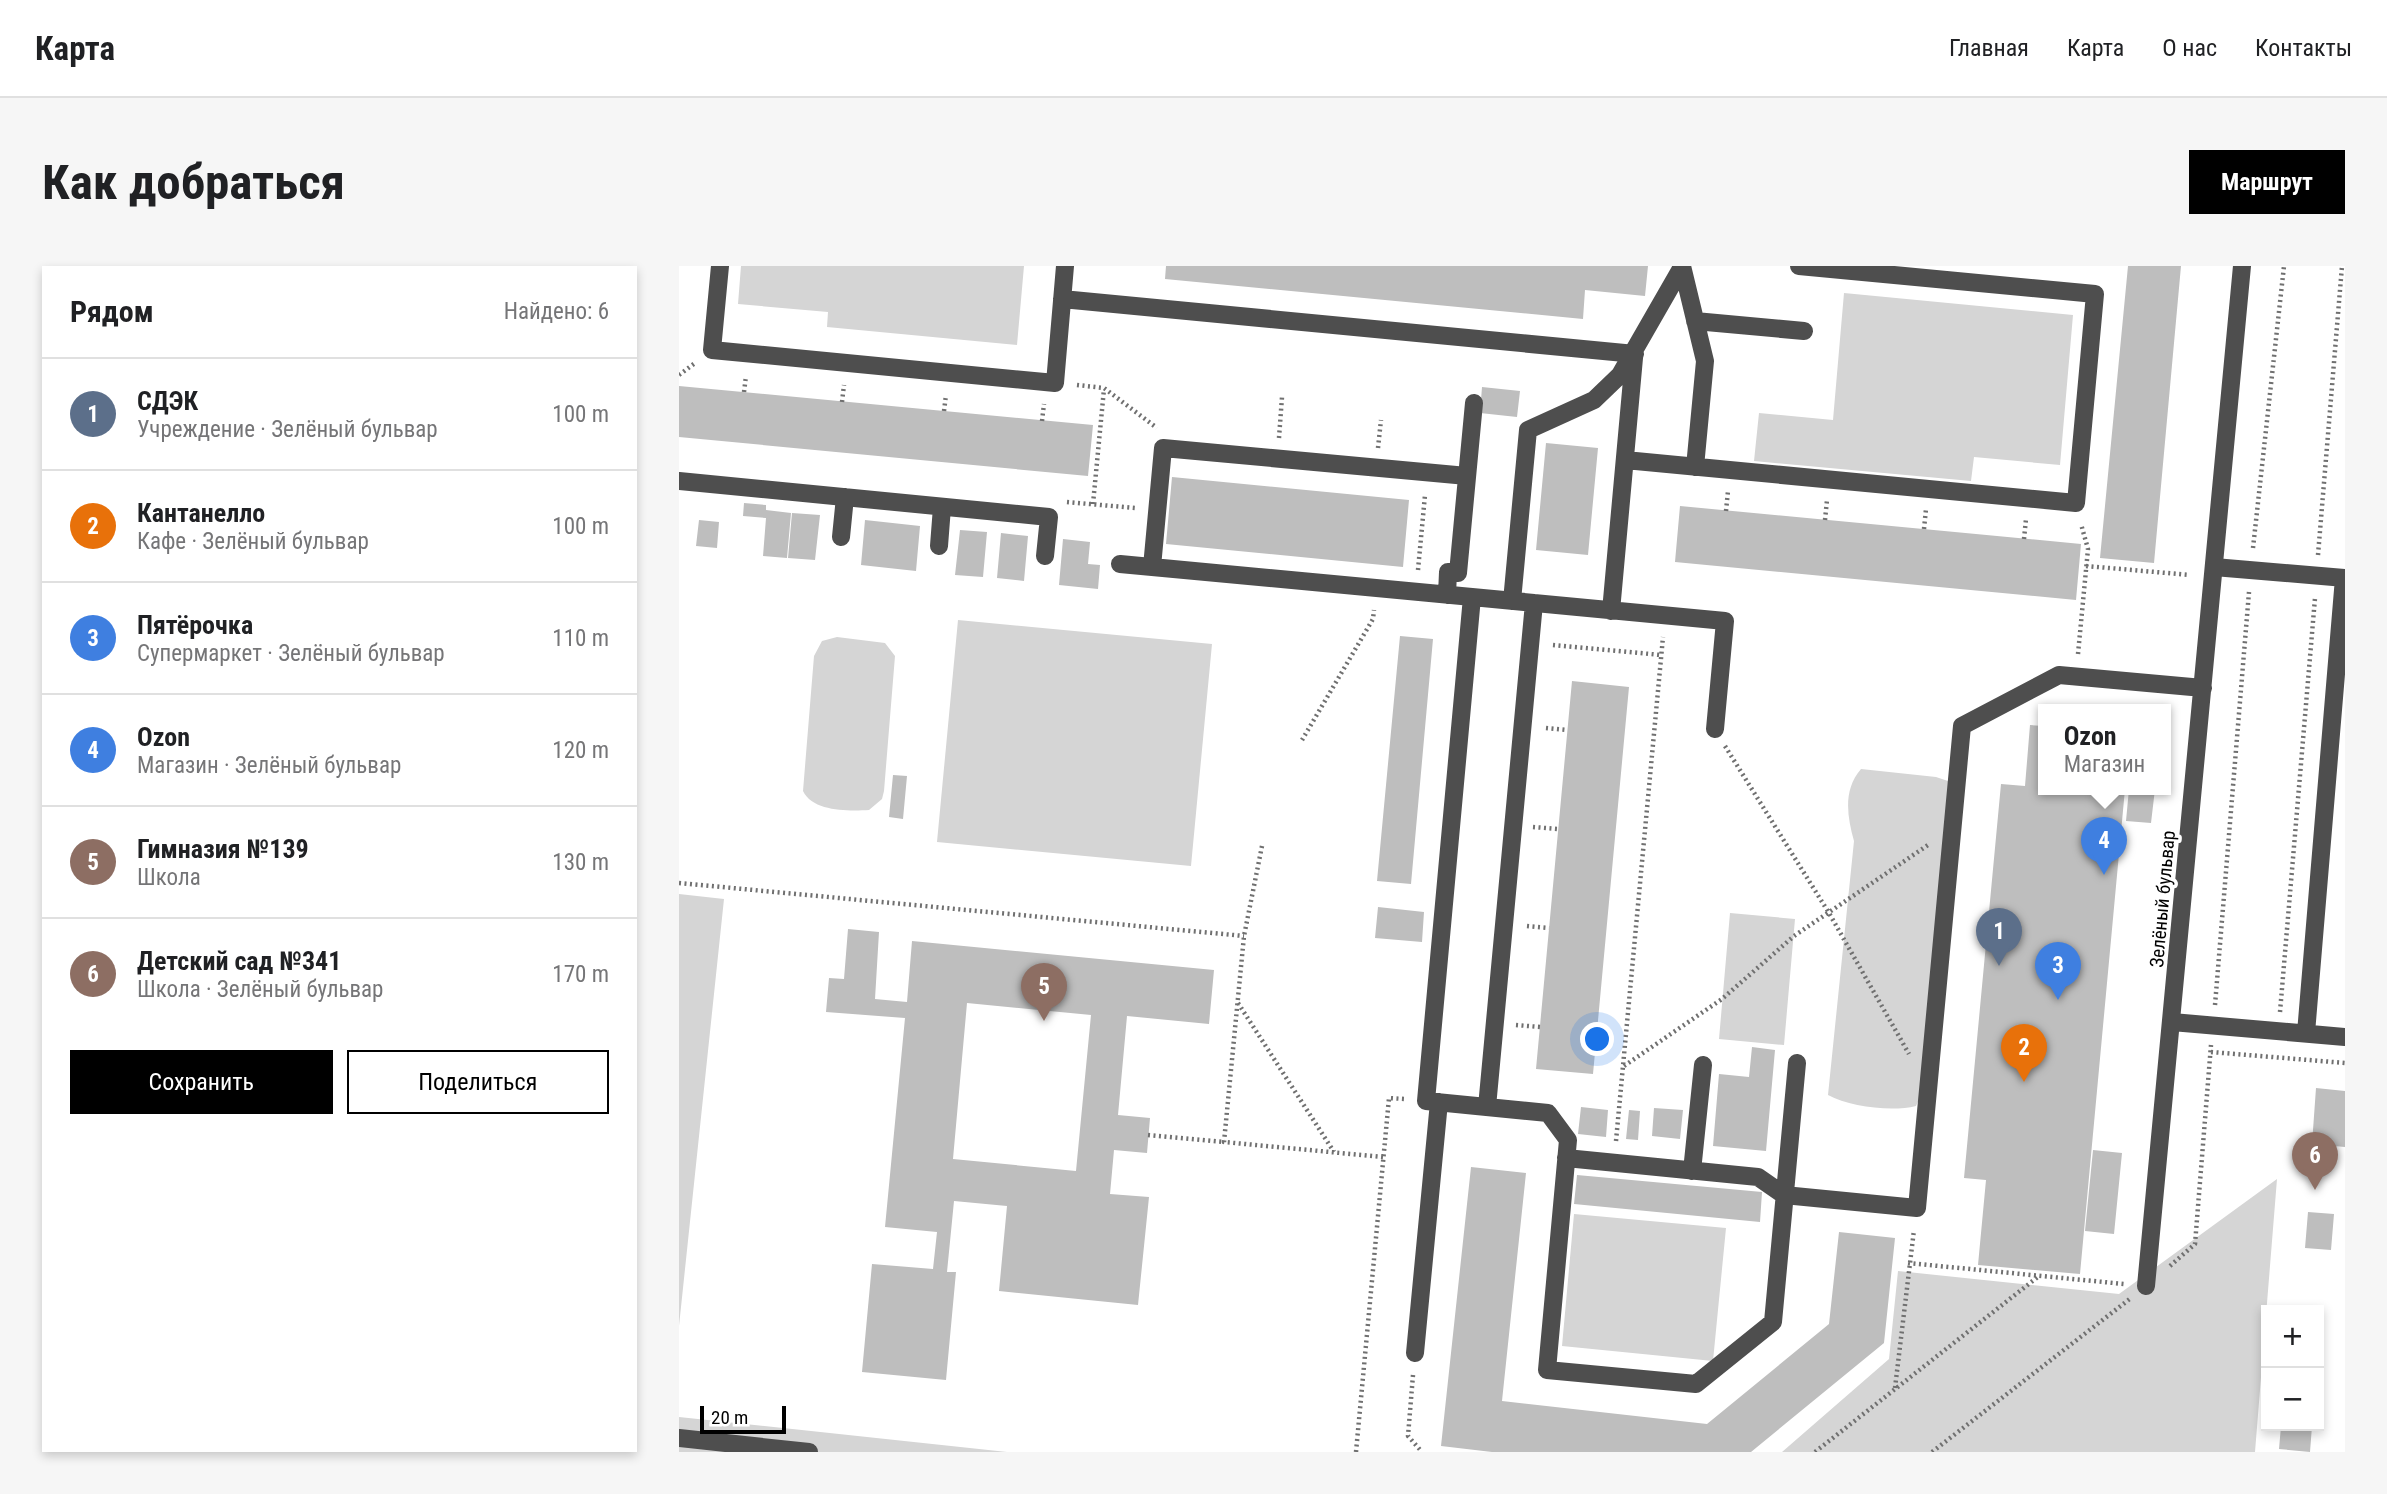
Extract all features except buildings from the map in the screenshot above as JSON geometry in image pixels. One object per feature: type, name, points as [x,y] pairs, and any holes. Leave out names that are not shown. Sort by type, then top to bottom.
[{"type":"street","points":[[720,266],[712,351],[1055,383],[1065,266]]},
{"type":"street","points":[[1625,460],[2076,503],[2095,294],[1799,266]]},
{"type":"street","name":"Зелёный бульвар","points":[[2146,1286],[2242,266]]},
{"type":"street","points":[[1682,267],[1705,361],[1695,467]]},
{"type":"street","points":[[1512,601],[1528,430],[1594,400],[1620,375],[1635,354],[1682,267]]},
{"type":"street","points":[[1062,299],[1635,354]]},
{"type":"street","points":[[1695,321],[1804,331]]},
{"type":"street","points":[[1611,611],[1635,354]]},
{"type":"street","points":[[1447,595],[1448,572],[1458,573],[1473,403]]},
{"type":"street","points":[[1152,567],[1163,448],[1467,477]]},
{"type":"street","points":[[679,481],[1049,517],[1045,556]]},
{"type":"street","points":[[841,537],[845,497]]},
{"type":"street","points":[[939,546],[942,507]]},
{"type":"street","points":[[1120,564],[1725,621],[1715,729]]},
{"type":"street","points":[[2214,572],[2251,571],[2344,578],[2306,1034]]},
{"type":"street","points":[[1415,1353],[1472,597]]},
{"type":"street","points":[[1487,1107],[1534,603]]},
{"type":"street","points":[[1566,1158],[1758,1177],[1784,1195],[1917,1208],[1962,726],[2059,675],[2203,688]]},
{"type":"street","points":[[2172,1022],[2345,1037]]},
{"type":"street","points":[[1432,1102],[1548,1113],[1568,1140],[1547,1370],[1696,1384],[1773,1322],[1797,1063]]},
{"type":"street","points":[[1692,1171],[1703,1065]]},
{"type":"street","points":[[679,1438],[809,1452]]},
{"type":"path","points":[[2195,1244],[2251,571],[2284,266]]},
{"type":"path","points":[[2276,1057],[2342,266]]},
{"type":"path","points":[[1093,504],[1104,388],[1159,430],[1163,448]]},
{"type":"path","points":[[1277,458],[1282,397]]},
{"type":"path","points":[[1416,592],[1427,473]]},
{"type":"path","points":[[2076,676],[2088,549]]},
{"type":"path","points":[[2086,566],[2214,572]]},
{"type":"path","points":[[1614,1163],[1665,616]]},
{"type":"path","points":[[1302,740],[1373,620]]},
{"type":"path","points":[[1549,645],[1661,655]]},
{"type":"path","points":[[1554,729],[1567,730]]},
{"type":"path","points":[[1715,729],[1829,913],[1928,1088]]},
{"type":"path","points":[[1545,828],[1558,829]]},
{"type":"path","points":[[1623,1067],[1722,999],[1794,936],[1952,829]]},
{"type":"path","points":[[1224,1142],[1244,936],[1262,846]]},
{"type":"path","points":[[679,883],[1244,936]]},
{"type":"path","points":[[1536,927],[1549,928]]},
{"type":"path","points":[[1237,1002],[1334,1152]]},
{"type":"path","points":[[1514,1025],[1540,1027]]},
{"type":"path","points":[[2211,1052],[2345,1063]]},
{"type":"path","points":[[1356,1452],[1389,1098],[1432,1102]]},
{"type":"path","points":[[1148,1135],[1383,1157]]},
{"type":"path","points":[[1895,1389],[1908,1264],[1917,1208]]},
{"type":"path","points":[[1908,1264],[2146,1286]]},
{"type":"path","points":[[1815,1452],[2039,1276]]},
{"type":"path","points":[[1932,1452],[2112,1314]]},
{"type":"path","points":[[1415,1353],[1408,1436],[1422,1452]]},
{"type":"shaded area","points":[[741,266],[1024,266],[1017,345],[827,327],[828,312],[738,304]]},
{"type":"shaded area","points":[[1844,293],[2073,315],[2060,465],[1974,457],[1971,481],[1754,461],[1759,413],[1833,420]]},
{"type":"shaded area","points":[[958,620],[1212,644],[1191,866],[937,842]]},
{"type":"shaded area","points":[[837,637],[885,643],[895,656],[884,791],[882,799],[869,810],[823,807],[808,798],[803,791],[814,656],[822,641]]},
{"type":"shaded area","points":[[1861,769],[1936,777],[1948,781],[1953,792],[1920,1097],[1916,1106],[1906,1108],[1859,1105],[1828,1095],[1854,841],[1848,813],[1849,794]]},
{"type":"shaded area","points":[[679,894],[724,899],[679,1326]]},
{"type":"shaded area","points":[[1730,913],[1795,919],[1784,1045],[1719,1039]]},
{"type":"shaded area","points":[[2277,1179],[2267,1305],[2261,1305],[2261,1378],[2255,1452],[1782,1452],[1889,1359],[1898,1271],[2119,1294]]},
{"type":"shaded area","points":[[1574,1214],[1726,1228],[1713,1361],[1562,1346]]},
{"type":"shaded area","points":[[679,1417],[1007,1452],[679,1452]]},
{"type":"place","name":"Ozon","points":[[2104,875]]},
{"type":"place","name":"СДЭК","points":[[1999,966]]},
{"type":"place","name":"Пятёрочка","points":[[2058,1000]]},
{"type":"place","name":"Гимназия №139","points":[[1044,1021]]},
{"type":"place","name":"Кантанелло","points":[[2024,1082]]},
{"type":"place","name":"Детский сад №341","points":[[2315,1190]]}]
